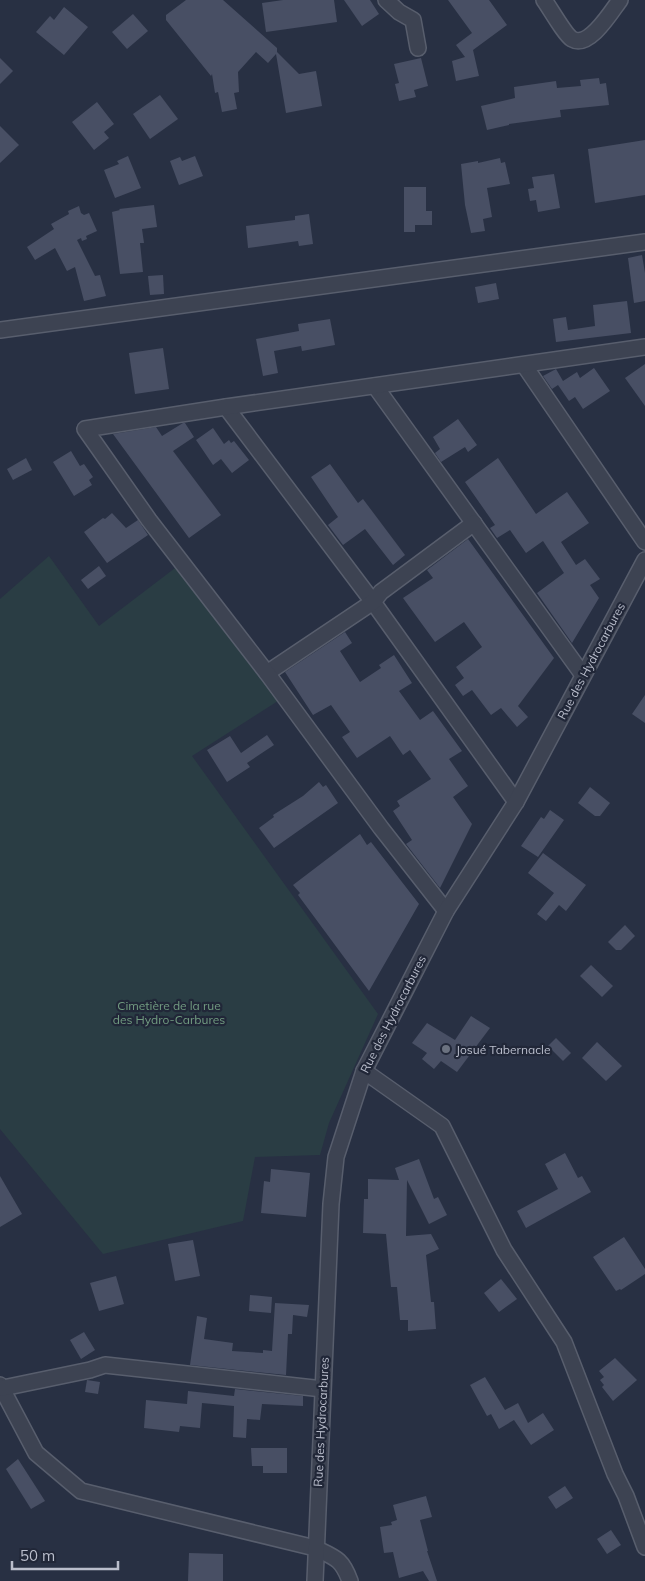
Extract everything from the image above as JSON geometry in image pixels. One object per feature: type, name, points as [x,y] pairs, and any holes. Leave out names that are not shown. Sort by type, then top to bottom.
[{"type":"street","points":[[386,0],[399,12],[412,20],[418,48]]},
{"type":"street","points":[[544,0],[570,38],[578,41],[585,40],[593,34],[620,0]]},
{"type":"street","points":[[0,330],[18,326],[216,302],[645,242]]},
{"type":"street","points":[[0,324],[18,326]]},
{"type":"street","points":[[446,911],[149,520],[85,429],[226,406],[645,347]]},
{"type":"street","points":[[524,364],[645,542]]},
{"type":"street","points":[[374,386],[583,675]]},
{"type":"street","points":[[226,406],[373,602],[516,802]]},
{"type":"street","points":[[267,673],[373,602],[381,592],[474,523]]},
{"type":"street","name":"Rue des Hydrocarbures","points":[[315,1581],[331,1204],[336,1157],[364,1071],[446,911],[516,802],[645,560]]},
{"type":"street","points":[[364,1071],[442,1126],[504,1250],[564,1342],[645,1547]]},
{"type":"street","points":[[323,1389],[105,1365],[90,1370],[1,1386],[36,1453],[81,1491],[315,1548],[333,1556],[345,1566],[350,1581]]},
{"type":"green space","name":"Cimetière de la rue des Hydro-Carbures","points":[[49,556],[99,626],[179,565],[278,701],[192,756],[378,1014],[329,1123],[320,1155],[255,1157],[243,1221],[103,1254],[0,1129],[0,599]]},
{"type":"building","points":[[186,0],[223,0],[277,48],[277,52],[299,74],[316,71],[322,106],[286,113],[276,54],[268,63],[256,52],[238,72],[239,92],[234,93],[237,109],[222,112],[218,92],[215,93],[212,74],[211,76],[166,20],[166,15]]},
{"type":"building","points":[[283,0],[334,0],[337,22],[266,32],[262,3]]},
{"type":"building","points":[[344,0],[370,0],[379,14],[362,26]]},
{"type":"building","points":[[448,0],[489,0],[507,25],[473,50],[479,76],[456,81],[452,61],[465,57],[456,45],[472,33]]},
{"type":"building","points":[[64,7],[88,27],[64,55],[36,32],[50,16],[54,20]]},
{"type":"building","points":[[133,14],[148,31],[127,49],[112,32]]},
{"type":"building","points":[[0,58],[13,71],[0,84]]},
{"type":"building","points":[[421,58],[428,86],[414,90],[416,97],[399,101],[395,84],[399,83],[394,64]]},
{"type":"building","points":[[599,78],[600,84],[606,83],[609,105],[560,110],[561,117],[509,124],[487,130],[481,106],[515,98],[514,87],[556,81],[557,88],[581,86],[580,80]]},
{"type":"building","points":[[160,95],[178,119],[150,139],[133,114]]},
{"type":"building","points":[[97,102],[114,124],[104,132],[109,138],[94,150],[72,122]]},
{"type":"building","points":[[0,126],[19,145],[0,163]]},
{"type":"building","points":[[645,140],[645,195],[595,203],[588,149]]},
{"type":"building","points":[[128,156],[141,188],[115,198],[104,170],[119,164],[117,161]]},
{"type":"building","points":[[195,156],[203,176],[179,185],[170,161],[180,157],[182,161]]},
{"type":"building","points":[[500,158],[501,163],[505,162],[510,184],[487,188],[492,217],[483,219],[485,231],[471,233],[465,205],[461,164],[478,161],[478,163]]},
{"type":"building","points":[[554,174],[560,208],[538,212],[536,200],[530,201],[528,189],[534,188],[532,177]]},
{"type":"building","points":[[404,187],[426,187],[426,211],[432,211],[432,225],[415,225],[415,232],[404,232]]},
{"type":"building","points":[[154,205],[157,227],[142,229],[144,243],[140,243],[143,272],[120,274],[112,212],[119,209]]},
{"type":"building","points":[[79,206],[81,213],[84,215],[89,213],[97,231],[86,236],[87,239],[82,241],[81,238],[77,240],[95,276],[100,275],[106,296],[84,301],[75,267],[67,271],[55,248],[35,260],[27,247],[54,229],[51,224],[69,214],[68,211]]},
{"type":"building","points":[[309,214],[313,244],[299,246],[298,241],[248,248],[246,226],[295,220],[295,216]]},
{"type":"building","points":[[642,255],[645,273],[645,301],[634,303],[628,258]]},
{"type":"building","points":[[163,275],[164,294],[150,295],[148,276]]},
{"type":"building","points":[[496,283],[499,299],[478,303],[475,287]]},
{"type":"building","points":[[627,301],[631,333],[556,342],[553,319],[566,317],[568,330],[595,326],[593,305]]},
{"type":"building","points":[[330,319],[335,345],[302,351],[301,346],[274,351],[278,373],[263,376],[256,339],[299,331],[298,324]]},
{"type":"building","points":[[163,348],[169,389],[135,394],[129,353]]},
{"type":"building","points":[[645,364],[645,406],[625,378]]},
{"type":"building","points":[[594,368],[610,391],[583,409],[575,397],[569,401],[558,385],[552,389],[543,376],[556,369],[563,381],[577,372],[580,378]]},
{"type":"building","points":[[458,419],[477,445],[468,452],[465,447],[441,462],[435,453],[440,449],[433,437]]},
{"type":"building","points":[[185,423],[194,437],[173,451],[221,515],[189,538],[113,434],[156,427],[162,436]]},
{"type":"building","points":[[213,428],[224,444],[229,440],[231,443],[234,441],[249,460],[232,473],[221,459],[213,465],[196,440]]},
{"type":"building","points":[[71,451],[80,466],[84,464],[93,477],[89,480],[92,485],[74,496],[53,462]]},
{"type":"building","points":[[26,458],[32,470],[13,480],[7,469]]},
{"type":"building","points":[[498,458],[536,514],[567,492],[589,523],[561,542],[576,565],[585,559],[600,579],[590,585],[599,598],[572,643],[537,593],[564,573],[543,541],[526,553],[510,530],[497,538],[490,528],[495,525],[465,482]]},
{"type":"building","points":[[330,464],[358,503],[363,499],[405,555],[393,565],[365,529],[343,545],[328,525],[338,517],[311,477]]},
{"type":"building","points":[[112,513],[126,528],[138,520],[148,535],[107,563],[84,532]]},
{"type":"building","points":[[468,539],[554,658],[518,706],[528,717],[517,727],[501,708],[491,715],[472,690],[463,696],[455,685],[464,678],[456,667],[482,647],[464,622],[435,642],[403,598],[433,578],[427,570]]},
{"type":"building","points":[[99,566],[106,576],[88,589],[81,580]]},
{"type":"building","points":[[345,632],[352,643],[340,651],[360,682],[381,668],[379,665],[394,655],[412,683],[399,691],[420,720],[433,711],[462,751],[449,759],[468,786],[453,797],[472,824],[440,888],[406,844],[412,840],[393,811],[400,806],[397,801],[431,779],[410,750],[403,755],[390,736],[357,758],[342,737],[350,732],[331,705],[313,715],[285,672]]},
{"type":"building","points":[[645,695],[645,723],[632,714]]},
{"type":"building","points":[[267,735],[274,745],[247,763],[250,767],[227,782],[207,750],[230,736],[241,753]]},
{"type":"building","points":[[319,782],[323,787],[326,785],[338,803],[274,848],[259,828],[274,817],[273,815],[303,796]]},
{"type":"building","points":[[590,787],[610,803],[600,816],[595,816],[578,803]]},
{"type":"building","points":[[550,810],[564,820],[538,857],[521,846],[541,817],[544,819]]},
{"type":"building","points":[[360,834],[367,845],[371,842],[419,904],[369,991],[298,895],[300,893],[293,885]]},
{"type":"building","points":[[543,853],[586,885],[566,911],[559,905],[546,921],[537,914],[554,893],[528,873]]},
{"type":"building","points":[[625,925],[635,936],[621,950],[616,950],[608,942]]},
{"type":"building","points":[[591,965],[613,986],[602,997],[580,976]]},
{"type":"building","points":[[471,1016],[490,1028],[457,1072],[441,1061],[434,1069],[422,1059],[427,1053],[412,1043],[427,1023],[455,1040]]},
{"type":"building","points":[[556,1038],[571,1053],[563,1061],[548,1046]]},
{"type":"building","points":[[597,1042],[622,1066],[606,1081],[582,1058]]},
{"type":"building","points":[[565,1153],[578,1178],[582,1176],[591,1192],[526,1228],[517,1211],[558,1189],[545,1164]]},
{"type":"building","points":[[419,1159],[434,1199],[438,1197],[447,1215],[429,1224],[407,1180],[406,1236],[431,1234],[439,1249],[426,1255],[431,1302],[434,1302],[436,1329],[408,1331],[408,1320],[400,1320],[397,1287],[391,1287],[386,1234],[363,1233],[364,1199],[368,1199],[368,1179],[399,1180],[395,1168]]},
{"type":"building","points":[[271,1169],[310,1173],[306,1217],[261,1213],[264,1181],[270,1182]]},
{"type":"building","points":[[0,1176],[22,1214],[0,1227]]},
{"type":"building","points":[[624,1237],[645,1269],[645,1274],[621,1290],[616,1291],[593,1257]]},
{"type":"building","points":[[193,1240],[200,1276],[175,1281],[168,1244]]},
{"type":"building","points":[[116,1276],[124,1304],[99,1311],[90,1283]]},
{"type":"building","points":[[501,1279],[517,1299],[499,1312],[484,1293]]},
{"type":"building","points":[[250,1295],[272,1297],[271,1313],[249,1311]]},
{"type":"building","points":[[275,1303],[309,1305],[307,1317],[293,1315],[292,1334],[288,1334],[286,1375],[190,1365],[197,1316],[207,1318],[204,1339],[233,1343],[232,1351],[263,1353],[263,1350],[272,1351]]},
{"type":"building","points":[[84,1332],[95,1350],[81,1359],[70,1340]]},
{"type":"building","points":[[615,1358],[637,1380],[613,1401],[602,1387],[604,1385],[600,1380],[604,1377],[599,1371]]},
{"type":"building","points":[[485,1377],[505,1410],[518,1403],[528,1423],[543,1413],[554,1430],[531,1445],[514,1420],[499,1429],[491,1414],[487,1416],[470,1385]]},
{"type":"building","points":[[87,1380],[100,1382],[98,1394],[85,1392]]},
{"type":"building","points":[[235,1389],[303,1396],[303,1406],[262,1404],[260,1420],[247,1419],[246,1438],[233,1437],[234,1406],[202,1403],[200,1428],[180,1426],[179,1432],[144,1428],[146,1400],[187,1404],[188,1391],[234,1396]]},
{"type":"building","points":[[251,1448],[287,1448],[287,1473],[263,1473],[263,1466],[252,1466]]},
{"type":"building","points":[[18,1459],[45,1501],[31,1509],[6,1469]]},
{"type":"building","points":[[565,1486],[573,1498],[556,1509],[548,1497]]},
{"type":"building","points":[[426,1496],[432,1517],[420,1520],[427,1551],[437,1581],[429,1581],[423,1571],[399,1578],[393,1552],[384,1553],[380,1527],[392,1525],[391,1522],[397,1520],[393,1505]]},
{"type":"building","points":[[611,1530],[621,1545],[607,1554],[597,1539]]},
{"type":"building","points":[[189,1553],[223,1554],[223,1581],[188,1581]]},
{"type":"place","name":"Josué Tabernacle","points":[[446,1049]]}]
